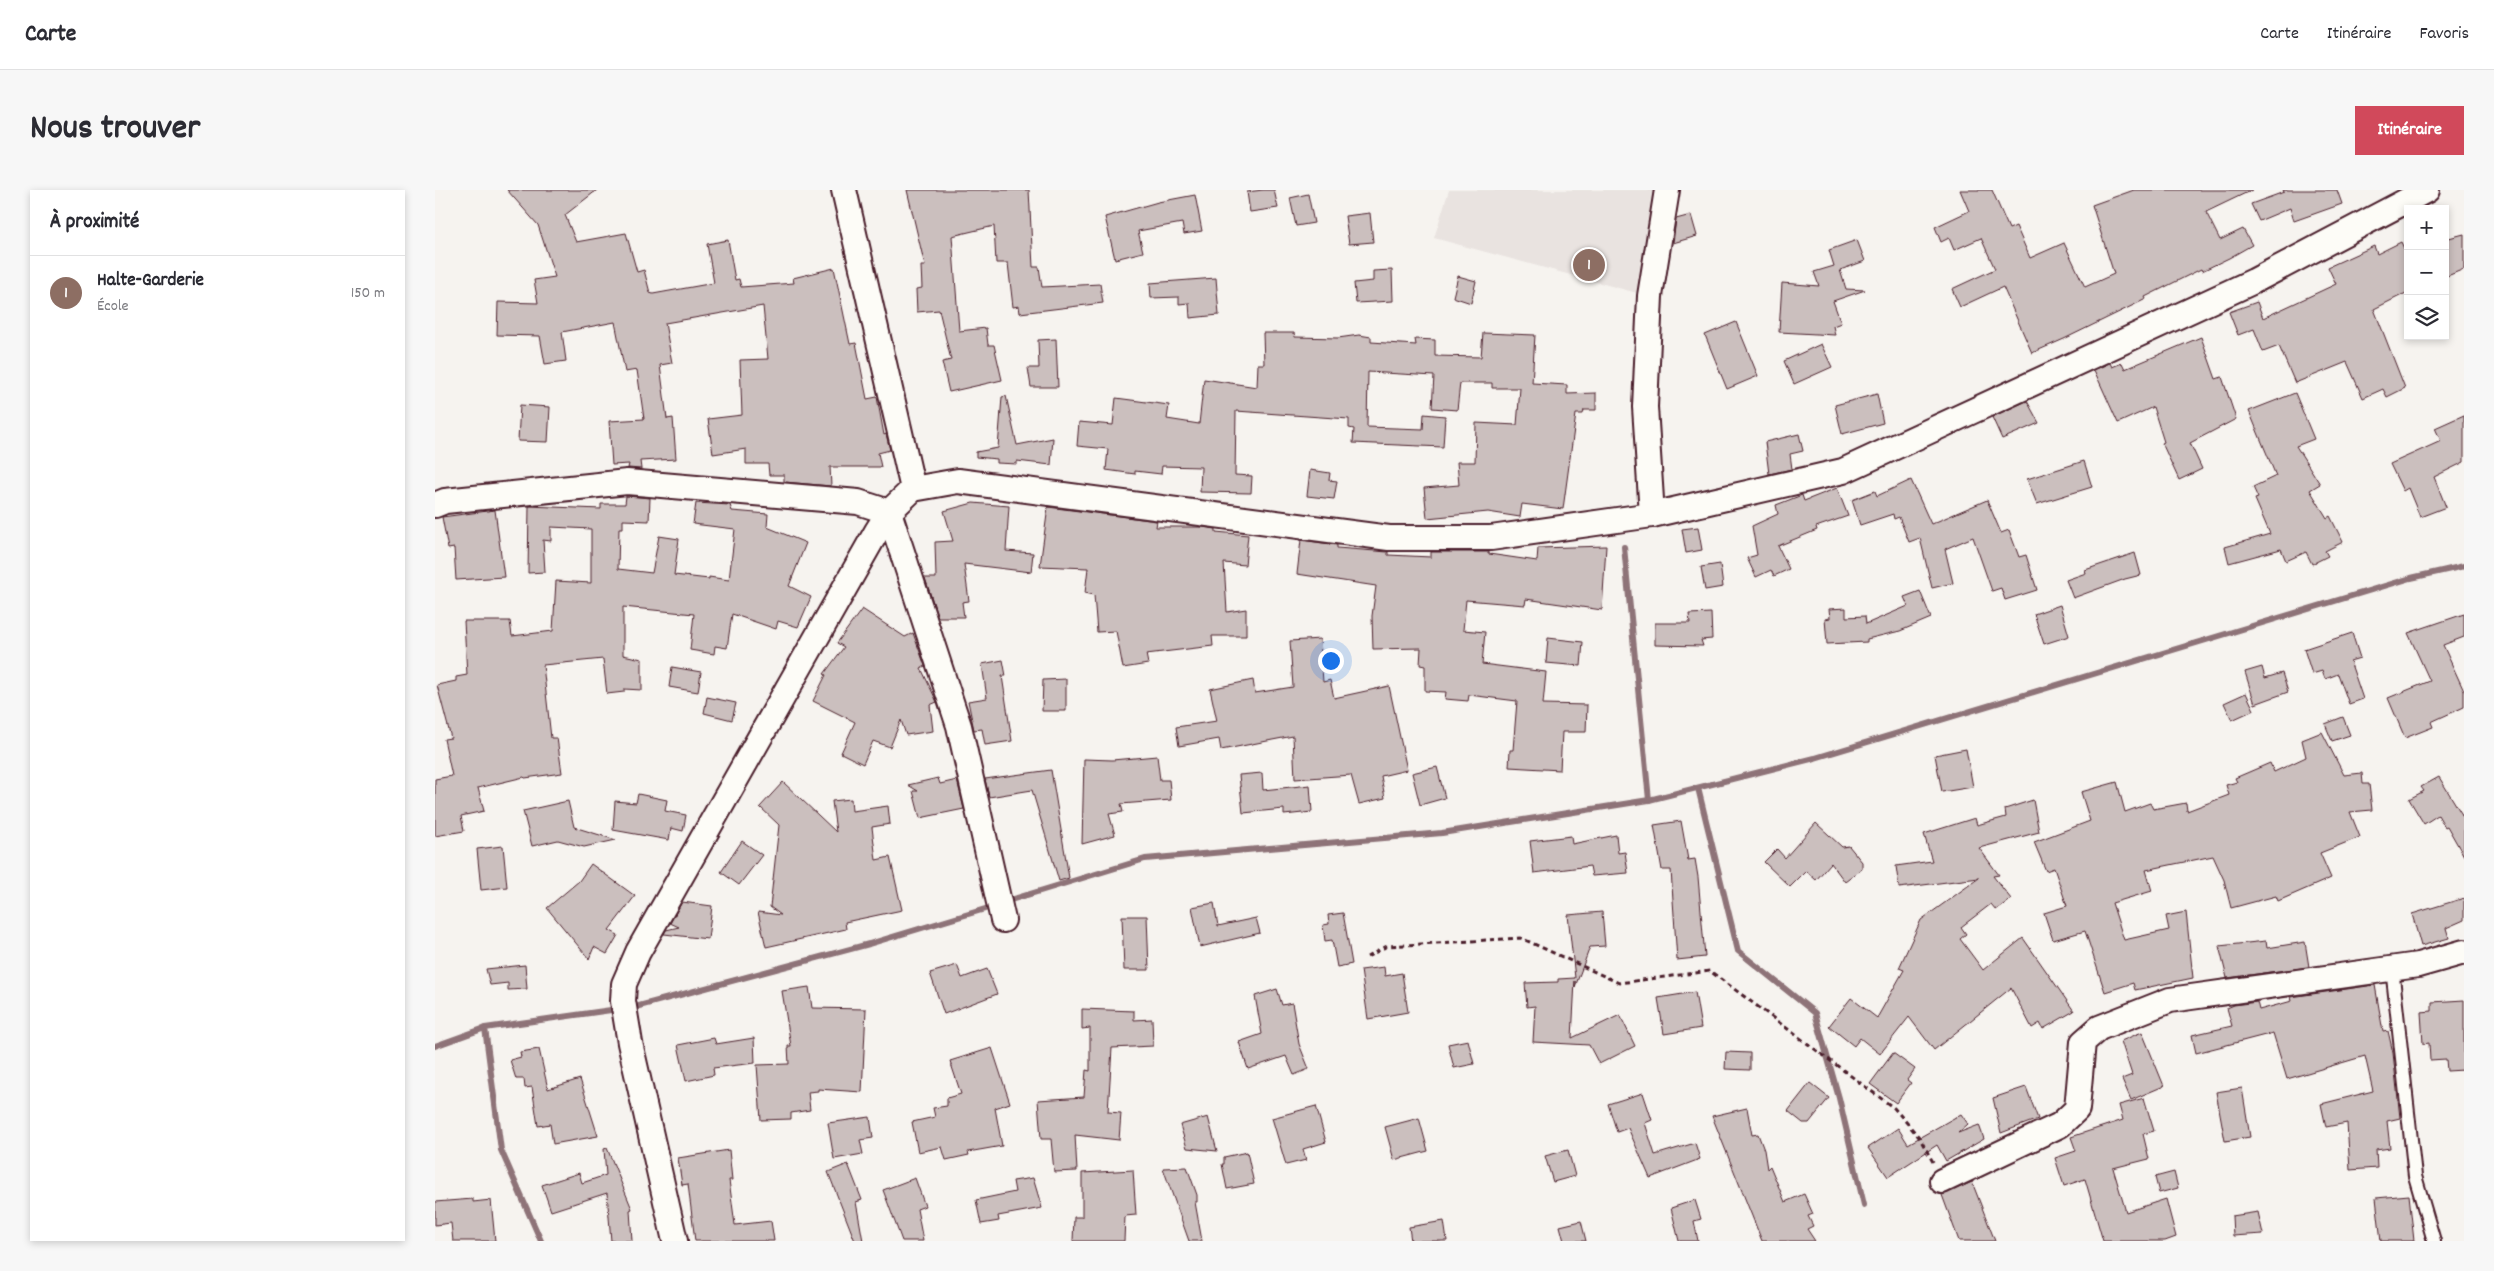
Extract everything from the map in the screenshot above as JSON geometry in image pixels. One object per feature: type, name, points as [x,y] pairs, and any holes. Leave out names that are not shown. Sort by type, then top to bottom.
[{"type":"street","points":[[844,190],[913,489]]},
{"type":"street","points":[[1652,515],[1645,407],[1650,296],[1667,190]]},
{"type":"street","points":[[675,1241],[628,1030],[623,1002],[624,984],[638,952],[889,512],[913,489],[958,481],[1389,538],[1491,538],[1652,515],[1843,471],[2254,281],[2427,190]]},
{"type":"street","points":[[435,505],[445,501],[627,482],[858,502],[889,512]]},
{"type":"street","points":[[889,512],[959,726],[1000,909]]},
{"type":"street","points":[[1942,1181],[2060,1126],[2077,1109],[2083,1042],[2099,1028],[2170,1000],[2418,965],[2464,952]]},
{"type":"lane","points":[[2392,968],[2415,1176],[2434,1241]]},
{"type":"path","points":[[1367,956],[1387,946],[1521,938],[1619,983],[1710,971],[1894,1108],[1919,1137],[1942,1181]]},
{"type":"shaded area","points":[[1449,190],[1654,190],[1637,293],[1434,238]]},
{"type":"building","points":[[507,190],[597,190],[565,215],[576,242],[626,233],[637,272],[644,270],[650,293],[653,294],[714,283],[707,244],[728,240],[735,280],[739,279],[741,287],[794,283],[793,278],[834,268],[850,344],[856,343],[867,399],[877,397],[884,435],[886,434],[890,450],[878,453],[881,467],[830,467],[831,486],[784,482],[784,475],[769,475],[768,464],[746,464],[746,449],[713,454],[708,419],[742,415],[740,360],[768,359],[763,306],[665,323],[672,363],[660,365],[667,419],[673,418],[676,459],[640,461],[641,469],[628,468],[629,464],[612,465],[609,421],[644,419],[637,370],[625,372],[615,322],[562,332],[566,361],[545,364],[540,336],[497,335],[498,302],[538,303],[534,280],[555,277],[538,225]]},
{"type":"building","points":[[907,190],[1029,190],[1033,267],[1039,267],[1042,287],[1100,284],[1103,303],[1020,313],[1019,306],[1013,307],[1008,263],[996,263],[994,226],[952,236],[959,331],[986,328],[988,345],[994,345],[1002,380],[949,392],[942,362],[951,360],[939,310],[917,312],[916,289],[922,288],[921,266],[925,266]]},
{"type":"building","points":[[1274,190],[1278,208],[1250,212],[1247,192]]},
{"type":"building","points":[[1960,190],[1992,190],[2009,229],[2016,226],[2030,258],[2064,243],[2085,287],[2114,274],[2092,205],[2134,190],[2252,190],[2206,212],[2220,240],[2243,229],[2252,245],[2229,258],[2202,271],[2201,269],[2145,297],[2146,299],[2032,353],[2003,287],[1960,307],[1952,289],[1995,269],[1981,238],[1954,250],[1949,238],[1941,242],[1935,227],[1969,211]]},
{"type":"building","points":[[2283,190],[2337,190],[2342,204],[2294,221],[2290,208],[2259,221],[2251,204],[2284,192]]},
{"type":"building","points":[[1308,194],[1314,223],[1296,226],[1290,198]]},
{"type":"building","points":[[1195,195],[1202,231],[1184,234],[1182,223],[1138,231],[1143,252],[1115,259],[1105,217],[1158,202]]},
{"type":"building","points":[[1370,213],[1373,242],[1349,244],[1345,216]]},
{"type":"building","points":[[1691,215],[1697,236],[1673,243],[1676,219]]},
{"type":"building","points":[[2464,234],[2464,269],[2449,275],[2449,250],[2449,238]]},
{"type":"building","points":[[1857,240],[1865,261],[1840,270],[1846,289],[1865,290],[1833,301],[1841,323],[1833,326],[1835,335],[1779,332],[1782,283],[1819,286],[1814,272],[1834,266],[1829,250]]},
{"type":"building","points":[[2401,242],[2404,248],[2404,294],[2374,309],[2405,388],[2387,397],[2383,389],[2363,398],[2347,362],[2295,383],[2279,346],[2263,352],[2254,329],[2238,335],[2229,312],[2257,302],[2263,318],[2336,284],[2328,267],[2374,246],[2377,254]]},
{"type":"building","points":[[1392,270],[1393,301],[1356,303],[1354,283],[1373,281],[1373,271]]},
{"type":"building","points":[[1458,276],[1476,281],[1471,303],[1453,297]]},
{"type":"building","points":[[1216,278],[1219,315],[1190,318],[1189,303],[1179,304],[1179,297],[1151,298],[1150,283]]},
{"type":"building","points":[[1736,322],[1758,376],[1727,389],[1705,335]]},
{"type":"building","points":[[1263,333],[1294,333],[1295,337],[1338,338],[1359,335],[1371,337],[1371,342],[1416,345],[1415,339],[1435,340],[1435,356],[1481,357],[1483,333],[1535,335],[1532,383],[1567,385],[1567,394],[1596,393],[1596,410],[1584,410],[1583,414],[1576,414],[1563,509],[1522,504],[1520,517],[1488,512],[1427,518],[1424,488],[1459,485],[1457,462],[1475,462],[1476,423],[1517,425],[1520,388],[1492,388],[1492,383],[1460,383],[1457,410],[1432,408],[1434,376],[1368,372],[1367,427],[1423,429],[1424,414],[1445,416],[1443,447],[1353,443],[1354,429],[1349,428],[1349,419],[1236,411],[1235,475],[1252,476],[1251,493],[1200,492],[1201,467],[1162,466],[1161,474],[1135,471],[1135,474],[1106,470],[1108,449],[1077,446],[1079,422],[1113,425],[1116,398],[1169,405],[1167,419],[1199,424],[1204,379],[1257,387],[1258,364],[1264,364]]},
{"type":"building","points":[[2201,337],[2216,379],[2222,377],[2236,419],[2190,443],[2202,469],[2179,480],[2162,443],[2164,442],[2153,407],[2118,423],[2094,370],[2110,363],[2112,367],[2122,363],[2125,369]]},
{"type":"building","points":[[1056,339],[1058,387],[1031,387],[1028,368],[1039,368],[1038,340]]},
{"type":"building","points":[[1821,344],[1832,367],[1794,384],[1784,361]]},
{"type":"building","points":[[2295,393],[2314,439],[2296,446],[2320,484],[2310,490],[2327,518],[2330,516],[2343,542],[2325,551],[2328,556],[2312,564],[2306,552],[2286,561],[2281,549],[2229,563],[2225,547],[2270,534],[2255,499],[2258,498],[2253,487],[2276,476],[2249,411]]},
{"type":"building","points":[[1877,394],[1883,423],[1842,434],[1835,405]]},
{"type":"building","points":[[1006,396],[1017,445],[1053,438],[1051,465],[1017,461],[1017,464],[997,463],[997,459],[976,457],[976,452],[998,448],[1002,397]]},
{"type":"building","points":[[2027,401],[2039,423],[2002,439],[1992,417]]},
{"type":"building","points":[[520,405],[550,407],[548,442],[518,441]]},
{"type":"building","points":[[2464,415],[2464,462],[2434,477],[2446,507],[2420,517],[2408,488],[2403,491],[2390,464],[2441,441],[2435,428]]},
{"type":"building","points":[[1799,434],[1803,451],[1790,454],[1792,469],[1769,474],[1765,442]]},
{"type":"building","points":[[2084,461],[2092,487],[2037,504],[2027,479]]},
{"type":"building","points":[[1310,470],[1330,473],[1329,480],[1337,481],[1334,499],[1307,496]]},
{"type":"building","points":[[1911,480],[1931,524],[1987,500],[2001,533],[2009,530],[2019,557],[2026,555],[2037,590],[2005,600],[2001,588],[1992,591],[1973,537],[1945,549],[1953,583],[1932,588],[1920,538],[1909,542],[1899,517],[1894,519],[1893,514],[1860,525],[1852,500],[1875,491],[1877,496]]},
{"type":"building","points":[[1837,488],[1848,516],[1816,527],[1817,530],[1778,546],[1789,569],[1774,576],[1771,570],[1756,577],[1747,558],[1757,555],[1752,526],[1778,514],[1776,505],[1802,495],[1804,501]]},
{"type":"building","points":[[626,496],[650,498],[649,521],[623,520],[623,528],[619,528],[618,569],[652,573],[659,536],[679,539],[674,575],[729,580],[735,529],[693,524],[696,503],[730,505],[732,511],[768,514],[767,527],[806,543],[789,586],[811,597],[798,627],[778,621],[776,629],[732,614],[727,648],[715,646],[714,654],[690,650],[694,614],[623,607],[623,655],[642,659],[642,690],[624,689],[624,692],[607,694],[603,659],[543,665],[551,738],[557,738],[562,773],[524,777],[478,788],[484,811],[461,816],[464,831],[435,836],[435,779],[452,776],[444,739],[451,738],[437,685],[456,681],[456,677],[467,675],[464,621],[510,621],[512,636],[553,631],[556,581],[591,583],[591,529],[551,527],[551,541],[543,540],[545,572],[528,573],[529,506],[601,509],[601,504],[625,504]]},
{"type":"building","points":[[973,503],[1009,506],[1006,551],[1033,553],[1031,572],[964,564],[969,601],[962,602],[964,617],[938,617],[925,578],[936,578],[935,542],[953,541],[944,511]]},
{"type":"building","points":[[1048,507],[1157,521],[1156,527],[1202,527],[1216,529],[1216,532],[1248,535],[1245,565],[1224,563],[1227,612],[1246,609],[1246,636],[1212,636],[1213,646],[1146,654],[1148,664],[1123,668],[1116,631],[1097,632],[1094,595],[1085,593],[1088,568],[1040,566]]},
{"type":"building","points":[[495,510],[504,577],[456,580],[454,548],[448,549],[442,517]]},
{"type":"building","points":[[1698,527],[1702,550],[1686,553],[1682,529]]},
{"type":"building","points":[[1301,540],[1337,545],[1337,548],[1388,552],[1388,555],[1431,557],[1431,552],[1489,552],[1489,554],[1537,561],[1538,548],[1606,546],[1602,610],[1526,599],[1525,605],[1466,600],[1463,630],[1485,632],[1482,664],[1546,672],[1543,704],[1587,705],[1586,732],[1562,732],[1560,770],[1509,767],[1510,750],[1513,750],[1517,701],[1469,695],[1468,701],[1445,699],[1446,692],[1425,691],[1425,666],[1420,665],[1421,648],[1373,649],[1372,616],[1376,586],[1297,574]]},
{"type":"building","points":[[2135,553],[2141,575],[2073,598],[2066,580],[2086,573],[2085,570]]},
{"type":"building","points":[[1720,564],[1723,587],[1705,590],[1701,567]]},
{"type":"building","points":[[1920,591],[1931,618],[1900,631],[1867,639],[1867,642],[1827,644],[1825,619],[1830,618],[1829,609],[1846,608],[1846,617],[1865,616],[1866,624],[1908,606],[1904,597]]},
{"type":"building","points":[[2060,605],[2069,636],[2044,644],[2034,614]]},
{"type":"building","points":[[862,609],[905,637],[913,633],[925,666],[921,668],[937,702],[930,705],[933,731],[906,735],[901,720],[890,747],[873,741],[863,764],[841,753],[855,722],[813,701],[826,675],[824,674],[844,647],[837,643]]},
{"type":"building","points":[[1711,613],[1712,639],[1701,640],[1703,646],[1655,645],[1655,623],[1690,623],[1689,614]]},
{"type":"building","points":[[2464,614],[2464,637],[2443,645],[2464,691],[2464,707],[2431,722],[2433,727],[2405,738],[2388,698],[2430,681],[2408,633]]},
{"type":"building","points":[[2352,633],[2360,658],[2350,661],[2363,699],[2349,704],[2338,674],[2325,679],[2322,671],[2312,674],[2304,649]]},
{"type":"building","points":[[1548,638],[1583,642],[1581,666],[1546,663]]},
{"type":"building","points":[[1320,639],[1323,682],[1330,680],[1334,698],[1389,686],[1407,770],[1381,776],[1385,798],[1359,804],[1351,775],[1295,779],[1293,736],[1221,750],[1219,739],[1179,746],[1176,727],[1217,721],[1210,689],[1253,680],[1255,693],[1293,687],[1290,641]]},
{"type":"building","points":[[1003,660],[1006,676],[1002,676],[1012,741],[985,745],[982,729],[974,730],[968,701],[987,698],[982,664]]},
{"type":"building","points":[[672,667],[701,672],[698,692],[669,687]]},
{"type":"building","points":[[2262,667],[2265,678],[2282,673],[2288,692],[2255,704],[2245,672]]},
{"type":"building","points":[[1066,679],[1066,711],[1042,711],[1043,680]]},
{"type":"building","points":[[2246,693],[2254,710],[2232,720],[2224,703]]},
{"type":"building","points":[[707,697],[736,703],[732,720],[704,713]]},
{"type":"building","points":[[2343,717],[2350,735],[2332,741],[2325,724]]},
{"type":"building","points":[[2322,732],[2344,775],[2362,773],[2363,784],[2369,784],[2372,810],[2350,812],[2360,837],[2320,853],[2331,878],[2278,901],[2276,896],[2231,908],[2224,880],[2213,856],[2146,870],[2152,891],[2112,903],[2124,940],[2169,930],[2166,916],[2186,912],[2193,978],[2135,990],[2133,983],[2105,992],[2085,931],[2053,940],[2044,913],[2067,906],[2054,868],[2046,871],[2034,842],[2090,821],[2081,792],[2117,782],[2125,812],[2150,803],[2153,809],[2186,803],[2187,811],[2229,795],[2226,785],[2237,782],[2235,778],[2270,763],[2274,772],[2306,757],[2302,740]]},
{"type":"building","points":[[1966,749],[1973,787],[1942,792],[1935,755]]},
{"type":"building","points":[[1157,756],[1160,780],[1169,780],[1171,800],[1121,804],[1123,812],[1109,814],[1115,835],[1082,844],[1084,759],[1112,760]]},
{"type":"building","points":[[1437,767],[1445,798],[1420,805],[1412,773]]},
{"type":"building","points":[[1051,770],[1069,878],[1059,881],[1032,790],[989,797],[985,779]]},
{"type":"building","points":[[1262,773],[1263,790],[1310,785],[1312,812],[1284,815],[1284,809],[1243,813],[1239,775]]},
{"type":"building","points":[[2439,777],[2464,818],[2464,856],[2447,826],[2445,827],[2438,815],[2424,824],[2409,799],[2424,791],[2421,787]]},
{"type":"building","points":[[938,778],[940,784],[957,780],[964,809],[920,818],[913,791],[918,791],[908,785]]},
{"type":"building","points":[[783,782],[836,832],[832,801],[851,799],[852,811],[888,806],[890,824],[872,827],[876,860],[890,857],[902,910],[845,922],[846,929],[766,947],[758,912],[781,915],[770,907],[779,825],[760,807]]},
{"type":"building","points":[[638,794],[667,800],[665,811],[686,815],[683,831],[671,828],[669,840],[613,830],[615,801],[636,803]]},
{"type":"building","points":[[2033,800],[2039,832],[1979,848],[1999,875],[1993,876],[2011,899],[1996,910],[1991,904],[1961,927],[1966,934],[1960,939],[1983,970],[2023,938],[2074,1011],[2043,1029],[2040,1023],[2032,1028],[2011,988],[1934,1050],[1909,1017],[1880,1054],[1860,1038],[1854,1046],[1829,1026],[1851,998],[1877,1018],[1904,970],[1899,968],[1921,920],[1979,878],[1899,888],[1896,866],[1932,861],[1924,834],[1975,818],[1977,825],[2006,817],[2005,809]]},
{"type":"building","points":[[568,801],[574,827],[616,840],[584,847],[558,840],[532,846],[523,811]]},
{"type":"building","points":[[1681,821],[1688,860],[1695,859],[1705,957],[1677,960],[1671,870],[1662,870],[1654,825]]},
{"type":"building","points":[[1816,823],[1842,847],[1849,846],[1862,862],[1862,869],[1845,882],[1831,863],[1816,880],[1806,871],[1790,887],[1764,862],[1777,849],[1785,858]]},
{"type":"building","points":[[1616,835],[1618,853],[1625,852],[1628,873],[1592,876],[1590,866],[1534,873],[1530,841],[1571,836],[1572,844]]},
{"type":"building","points":[[742,841],[762,855],[739,885],[721,872]]},
{"type":"building","points":[[503,846],[507,887],[481,890],[477,849]]},
{"type":"building","points":[[591,864],[635,896],[609,930],[618,935],[607,954],[594,947],[589,959],[547,908],[579,881]]},
{"type":"building","points":[[2464,898],[2464,920],[2446,928],[2449,938],[2421,946],[2412,914]]},
{"type":"building","points":[[682,902],[712,906],[708,939],[664,934],[666,930],[679,927],[670,923]]},
{"type":"building","points":[[1214,903],[1218,926],[1256,918],[1260,933],[1200,947],[1192,907]]},
{"type":"building","points":[[1602,912],[1605,946],[1590,947],[1575,987],[1575,981],[1572,1038],[1620,1015],[1635,1046],[1599,1064],[1589,1045],[1533,1042],[1535,1006],[1527,1007],[1525,983],[1558,982],[1558,979],[1575,978],[1568,915]]},
{"type":"building","points":[[1343,913],[1352,964],[1337,967],[1332,940],[1325,941],[1323,925],[1329,924],[1328,915]]},
{"type":"building","points":[[1122,916],[1147,916],[1149,970],[1124,970]]},
{"type":"building","points":[[2266,941],[2267,948],[2305,942],[2309,967],[2227,978],[2219,946]]},
{"type":"building","points":[[525,965],[527,989],[508,990],[508,983],[490,985],[486,969]]},
{"type":"building","points":[[957,965],[962,978],[987,969],[997,994],[944,1014],[930,973]]},
{"type":"building","points":[[1384,967],[1385,976],[1402,973],[1408,1012],[1368,1019],[1361,970]]},
{"type":"building","points":[[2375,985],[2383,1032],[2388,1031],[2393,1053],[2400,1118],[2387,1121],[2390,1148],[2376,1150],[2377,1168],[2350,1170],[2347,1123],[2326,1127],[2321,1104],[2373,1091],[2365,1056],[2287,1079],[2273,1033],[2196,1053],[2192,1035],[2232,1026],[2227,1008],[2234,1005],[2257,1002],[2259,1010],[2292,1001],[2291,997]]},
{"type":"building","points":[[809,987],[812,1008],[866,1009],[862,1092],[818,1089],[818,1091],[808,1092],[810,1110],[791,1113],[791,1119],[761,1120],[757,1065],[789,1064],[788,1046],[791,1046],[782,991]]},
{"type":"building","points":[[1277,989],[1282,1005],[1292,1003],[1299,1044],[1309,1069],[1294,1075],[1286,1056],[1248,1069],[1239,1042],[1262,1034],[1255,996]]},
{"type":"building","points":[[1695,992],[1701,1028],[1664,1034],[1658,998]]},
{"type":"building","points":[[2464,1000],[2464,1070],[2447,1071],[2446,1059],[2430,1060],[2429,1043],[2423,1044],[2421,1012],[2432,1011],[2432,1002]]},
{"type":"building","points":[[1082,1009],[1134,1011],[1134,1020],[1152,1019],[1153,1046],[1112,1048],[1108,1112],[1121,1113],[1119,1140],[1075,1135],[1077,1171],[1054,1172],[1051,1139],[1041,1139],[1038,1100],[1084,1097],[1086,1070],[1090,1071],[1090,1028],[1082,1029]]},
{"type":"building","points":[[2142,1032],[2164,1086],[2131,1100],[2122,1079],[2132,1075],[2121,1041]]},
{"type":"building","points":[[714,1038],[716,1044],[754,1038],[755,1063],[713,1068],[714,1075],[686,1081],[678,1045]]},
{"type":"building","points":[[1468,1040],[1474,1064],[1454,1068],[1448,1044]]},
{"type":"building","points":[[992,1048],[1010,1103],[995,1108],[1002,1146],[968,1152],[969,1155],[946,1160],[942,1147],[918,1152],[912,1122],[935,1117],[933,1108],[947,1106],[947,1098],[961,1094],[950,1061]]},
{"type":"building","points":[[539,1049],[548,1089],[580,1079],[598,1136],[553,1144],[550,1124],[538,1126],[532,1087],[525,1088],[524,1079],[516,1079],[510,1060],[521,1057],[520,1052]]},
{"type":"building","points":[[1726,1052],[1750,1053],[1750,1070],[1725,1069]]},
{"type":"building","points":[[1893,1053],[1915,1069],[1907,1080],[1911,1083],[1896,1103],[1870,1084]]},
{"type":"building","points":[[1810,1083],[1829,1098],[1809,1123],[1803,1123],[1788,1111]]},
{"type":"building","points":[[2026,1087],[2038,1119],[2001,1133],[1993,1098]]},
{"type":"building","points":[[2242,1088],[2250,1137],[2225,1141],[2216,1092]]},
{"type":"building","points":[[1643,1093],[1652,1120],[1645,1123],[1655,1155],[1695,1143],[1700,1159],[1650,1178],[1628,1128],[1617,1132],[1608,1104]]},
{"type":"building","points":[[2144,1098],[2154,1131],[2143,1134],[2149,1159],[2113,1168],[2126,1212],[2166,1199],[2176,1237],[2165,1241],[2103,1241],[2085,1179],[2064,1186],[2055,1158],[2076,1151],[2071,1137],[2123,1120],[2119,1105]]},
{"type":"building","points":[[1316,1106],[1326,1142],[1303,1149],[1306,1160],[1286,1165],[1272,1118]]},
{"type":"building","points":[[1747,1108],[1752,1135],[1758,1134],[1764,1150],[1767,1169],[1770,1166],[1785,1202],[1804,1194],[1813,1214],[1808,1216],[1813,1226],[1807,1229],[1815,1241],[1762,1241],[1712,1116]]},
{"type":"building","points":[[1961,1114],[1968,1124],[1958,1133],[1979,1125],[1984,1139],[1946,1161],[1937,1145],[1888,1177],[1868,1148],[1898,1128],[1908,1144]]},
{"type":"building","points":[[870,1117],[873,1138],[860,1140],[863,1154],[834,1159],[828,1123]]},
{"type":"building","points":[[1208,1117],[1217,1151],[1187,1148],[1180,1125]]},
{"type":"building","points":[[1419,1118],[1428,1151],[1394,1160],[1385,1127]]},
{"type":"building","points":[[607,1148],[632,1209],[630,1210],[632,1241],[611,1241],[607,1193],[551,1211],[542,1185],[579,1173],[582,1183],[606,1175],[604,1149]]},
{"type":"building","points":[[729,1150],[732,1180],[729,1180],[735,1225],[771,1221],[774,1241],[695,1241],[688,1184],[682,1185],[678,1158]]},
{"type":"building","points":[[1568,1150],[1575,1176],[1553,1182],[1545,1156]]},
{"type":"building","points":[[1247,1152],[1254,1184],[1227,1189],[1222,1164],[1224,1164],[1224,1157]]},
{"type":"building","points":[[848,1164],[862,1200],[856,1202],[863,1241],[855,1241],[828,1172]]},
{"type":"building","points":[[1187,1167],[1197,1195],[1197,1202],[1195,1202],[1202,1241],[1189,1241],[1163,1168]]},
{"type":"building","points":[[1133,1170],[1136,1215],[1125,1216],[1124,1241],[1073,1241],[1074,1217],[1082,1217],[1082,1173]]},
{"type":"building","points":[[2174,1172],[2178,1188],[2159,1193],[2155,1177]]},
{"type":"building","points":[[915,1178],[925,1206],[917,1209],[923,1241],[902,1241],[883,1190]]},
{"type":"building","points":[[1033,1178],[1042,1208],[998,1216],[999,1221],[981,1224],[976,1200],[1015,1192],[1013,1181]]},
{"type":"building","points":[[1972,1182],[1995,1241],[1959,1241],[1942,1195]]},
{"type":"building","points":[[2409,1195],[2414,1241],[2381,1241],[2376,1198]]},
{"type":"building","points":[[473,1199],[473,1202],[491,1200],[495,1241],[453,1241],[451,1223],[435,1225],[435,1202]]},
{"type":"building","points":[[1695,1200],[1701,1219],[1694,1221],[1698,1241],[1679,1241],[1671,1208]]},
{"type":"building","points":[[2258,1212],[2263,1234],[2233,1236],[2232,1216]]},
{"type":"building","points":[[1444,1221],[1447,1241],[1411,1241],[1409,1227]]},
{"type":"building","points":[[1581,1221],[1586,1241],[1564,1241],[1560,1226]]},
{"type":"waterway","points":[[1624,547],[1649,800]]},
{"type":"waterway","points":[[1004,902],[1145,859],[1442,833],[1649,800],[1815,758],[2411,578],[2464,566]]},
{"type":"waterway","points":[[1698,788],[1738,951],[1815,1013],[1839,1098],[1864,1205]]},
{"type":"waterway","points":[[541,1241],[501,1150],[485,1028],[639,1006],[869,944],[995,906]]},
{"type":"waterway","points":[[435,1046],[485,1028]]},
{"type":"place","name":"Halte-Garderie","points":[[1589,265]]}]
